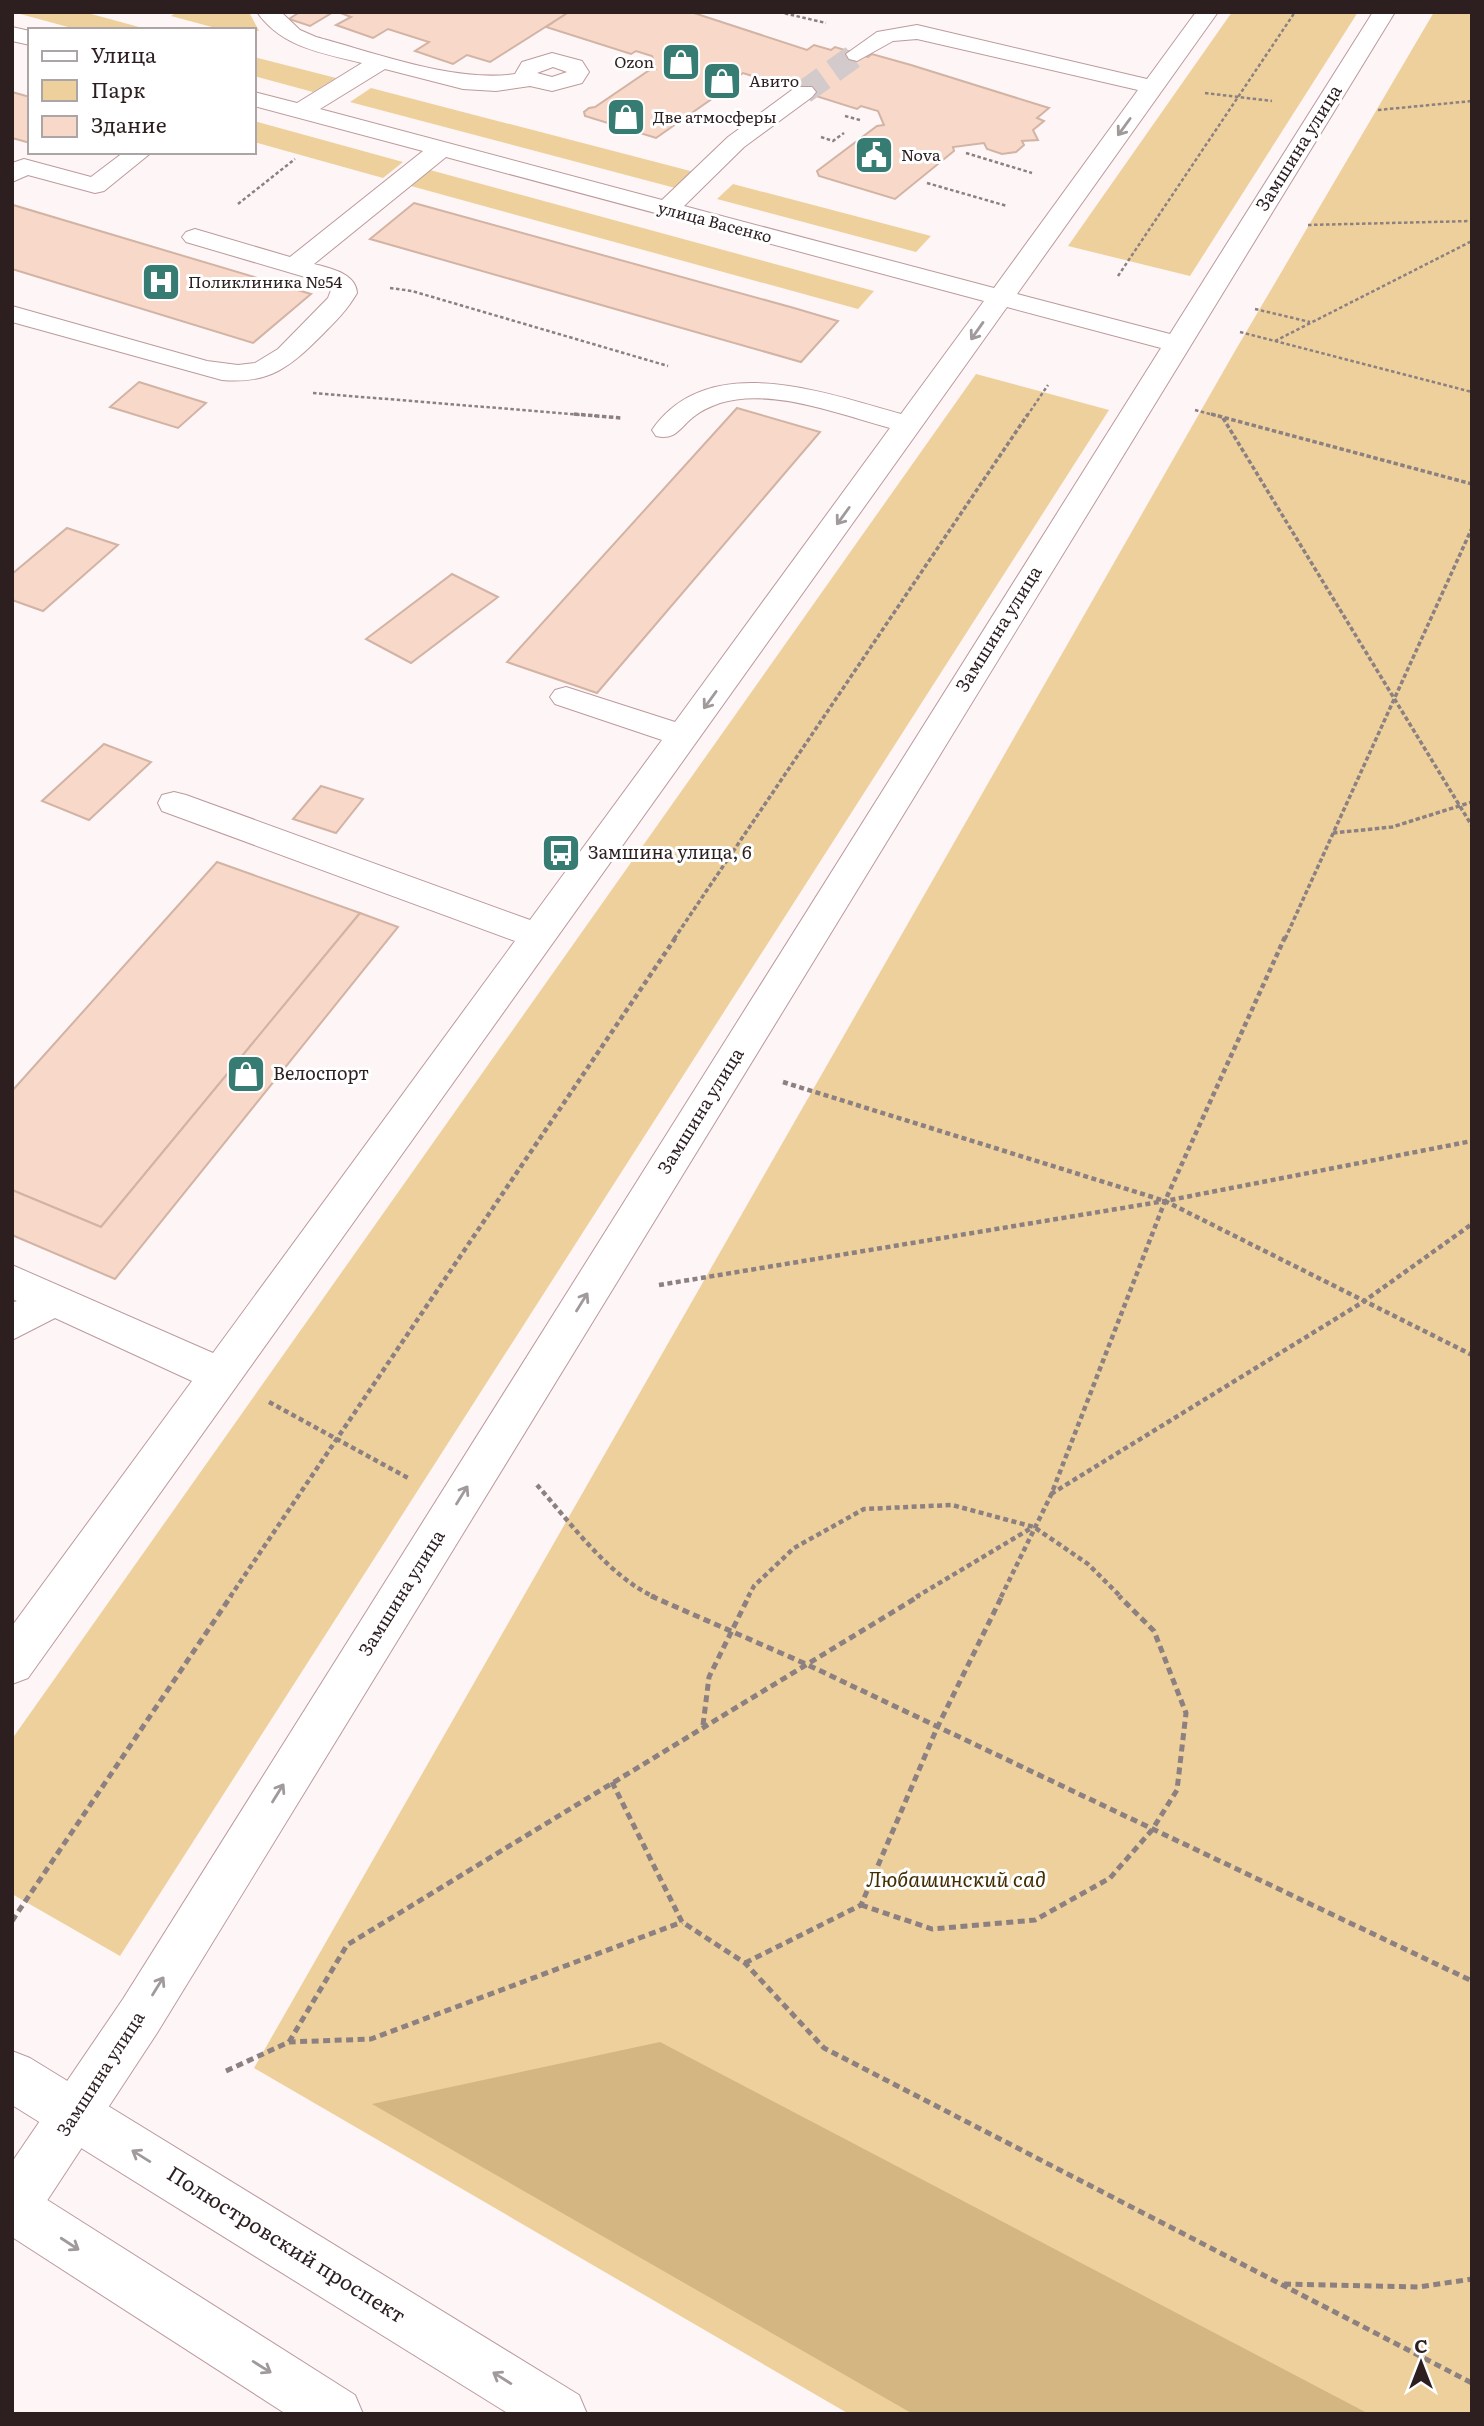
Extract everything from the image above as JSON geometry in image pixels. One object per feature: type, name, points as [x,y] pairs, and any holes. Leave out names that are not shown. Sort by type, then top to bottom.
[{"type":"street","points":[[268,12],[292,35],[300,39],[381,61],[472,83],[496,84],[530,79]]},
{"type":"street","points":[[12,1663],[1207,12]]},
{"type":"street","name":"Замшина улица","points":[[13,2207],[147,2005],[1384,12]]},
{"type":"street","points":[[857,54],[881,36],[897,32],[917,32],[1153,87]]},
{"type":"street","points":[[301,111],[381,61]]},
{"type":"street","points":[[667,209],[736,142],[804,92]]},
{"type":"street","name":"улица Васенко","points":[[256,100],[1176,344]]},
{"type":"street","points":[[295,265],[441,149]]},
{"type":"street","points":[[12,175],[24,166],[94,186],[137,154]]},
{"type":"street","points":[[12,314],[226,374],[268,369],[283,360],[341,300],[344,287],[331,277],[195,237]]},
{"type":"street","points":[[666,430],[687,408],[706,399],[730,393],[757,392],[790,394],[909,425]]},
{"type":"street","points":[[566,697],[684,736]]},
{"type":"street","points":[[174,803],[539,936]]},
{"type":"street","points":[[12,1281],[220,1375]]},
{"type":"street","points":[[12,1322],[53,1300]]},
{"type":"street","name":"Полюстровский проспект","points":[[12,2076],[560,2414]]},
{"type":"street","points":[[13,2207],[336,2414]]},
{"type":"path","points":[[1118,275],[1295,12]]},
{"type":"path","points":[[1153,87],[1360,111],[1472,101]]},
{"type":"path","points":[[966,153],[1042,177]]},
{"type":"path","points":[[195,237],[295,159]]},
{"type":"path","points":[[927,183],[1018,209]]},
{"type":"path","points":[[1305,225],[1472,221]]},
{"type":"path","points":[[1274,341],[1472,241]]},
{"type":"path","points":[[344,287],[412,290],[757,392]]},
{"type":"path","points":[[1243,306],[1310,322]]},
{"type":"path","points":[[1229,329],[1472,392]]},
{"type":"path","points":[[249,373],[299,392],[614,416],[666,430]]},
{"type":"path","points":[[12,1921],[1048,386]]},
{"type":"path","points":[[1183,406],[1472,484]]},
{"type":"path","points":[[1223,418],[1472,826]]},
{"type":"path","points":[[745,1963],[860,1905],[937,1728],[1051,1495],[1165,1201],[1472,528]]},
{"type":"path","points":[[1332,833],[1392,827],[1472,802]]},
{"type":"path","points":[[778,1081],[1165,1201],[1363,1303],[1472,1355]]},
{"type":"path","points":[[655,1286],[1165,1201],[1472,1141]]},
{"type":"path","points":[[1051,1495],[1363,1303],[1472,1224]]},
{"type":"path","points":[[220,1375],[457,1505]]},
{"type":"path","points":[[536,1484],[593,1547],[636,1589],[806,1664],[1472,1982]]},
{"type":"path","points":[[703,1725],[709,1677],[754,1586],[794,1548],[863,1509],[953,1505],[1034,1527],[1088,1564],[1154,1631],[1186,1713],[1177,1790],[1152,1830],[1110,1878],[1035,1920],[932,1929],[860,1905]]},
{"type":"path","points":[[289,2042],[347,1944],[703,1725],[1034,1527]]},
{"type":"path","points":[[612,1783],[682,1922],[745,1963],[824,2048],[1472,2383]]},
{"type":"path","points":[[226,2071],[289,2042],[371,2039],[682,1922]]},
{"type":"path","points":[[1279,2283],[1419,2287],[1472,2279]]},
{"type":"green space","points":[[13,12],[84,12],[143,28],[72,28]]},
{"type":"green space","points":[[177,12],[249,12],[259,31],[256,28],[216,28],[171,16]]},
{"type":"green space","points":[[1232,12],[1358,12],[1190,276],[1068,246]]},
{"type":"green space","name":"Любашинский сад","points":[[1434,12],[1472,12],[1472,2414],[849,2414],[254,2068],[1235,351]]},
{"type":"green space","points":[[256,58],[336,78],[313,92],[256,77]]},
{"type":"green space","points":[[371,88],[698,173],[679,189],[350,102]]},
{"type":"green space","points":[[256,122],[403,162],[383,178],[256,143]]},
{"type":"green space","points":[[430,170],[874,291],[858,309],[411,186]]},
{"type":"green space","points":[[733,184],[931,236],[916,252],[717,199]]},
{"type":"green space","points":[[976,374],[1109,410],[120,1956],[12,1894],[12,1739]]},
{"type":"shaded area","points":[[660,2042],[1369,2414],[913,2414],[372,2104]]},
{"type":"building","points":[[300,12],[330,14],[310,26],[289,19]]},
{"type":"building","points":[[338,12],[569,12],[490,62],[467,55],[453,64],[415,51],[429,42],[388,29],[373,38],[336,25],[351,17]]},
{"type":"building","points":[[569,12],[691,12],[807,50],[814,45],[831,50],[835,47],[868,57],[872,54],[1049,108],[1037,118],[1044,121],[1033,130],[1038,140],[1022,141],[1024,145],[1016,152],[1002,154],[987,149],[984,143],[953,147],[954,151],[895,199],[819,176],[817,171],[877,126],[884,125],[878,111],[861,106],[857,109],[743,73],[732,81],[733,84],[656,138],[585,116],[584,112],[589,108],[595,107],[651,69],[656,69],[652,56],[636,51],[631,54],[546,27]]},
{"type":"building","points":[[12,92],[28,96],[28,142],[12,138]]},
{"type":"building","points":[[414,203],[838,321],[801,362],[370,239]]},
{"type":"building","name":"Поликлиника №54","points":[[12,206],[311,294],[253,343],[12,269]]},
{"type":"building","points":[[139,382],[206,403],[178,428],[110,407]]},
{"type":"building","points":[[737,408],[820,432],[597,693],[507,662]]},
{"type":"building","points":[[67,528],[118,545],[43,611],[12,600],[12,574]]},
{"type":"building","points":[[452,574],[498,597],[411,663],[366,639]]},
{"type":"building","points":[[104,744],[151,762],[89,820],[42,801]]},
{"type":"building","points":[[321,786],[363,799],[336,833],[293,819]]},
{"type":"building","points":[[217,862],[360,913],[101,1227],[12,1190],[12,1091]]},
{"type":"building","points":[[360,913],[398,927],[115,1279],[12,1235],[12,1190],[101,1227]]},
{"type":"tunnel","points":[[804,92],[857,54]]},
{"type":"place","name":"Ozon","points":[[681,62]]},
{"type":"place","name":"Авито","points":[[722,81]]},
{"type":"place","name":"Две атмосферы","points":[[626,117]]},
{"type":"place","name":"Nova","points":[[874,155]]},
{"type":"place","name":"Поликлиника №54","points":[[161,282]]},
{"type":"place","name":"Замшина улица, 6","points":[[561,853]]},
{"type":"place","name":"Велоспорт","points":[[246,1074]]}]
